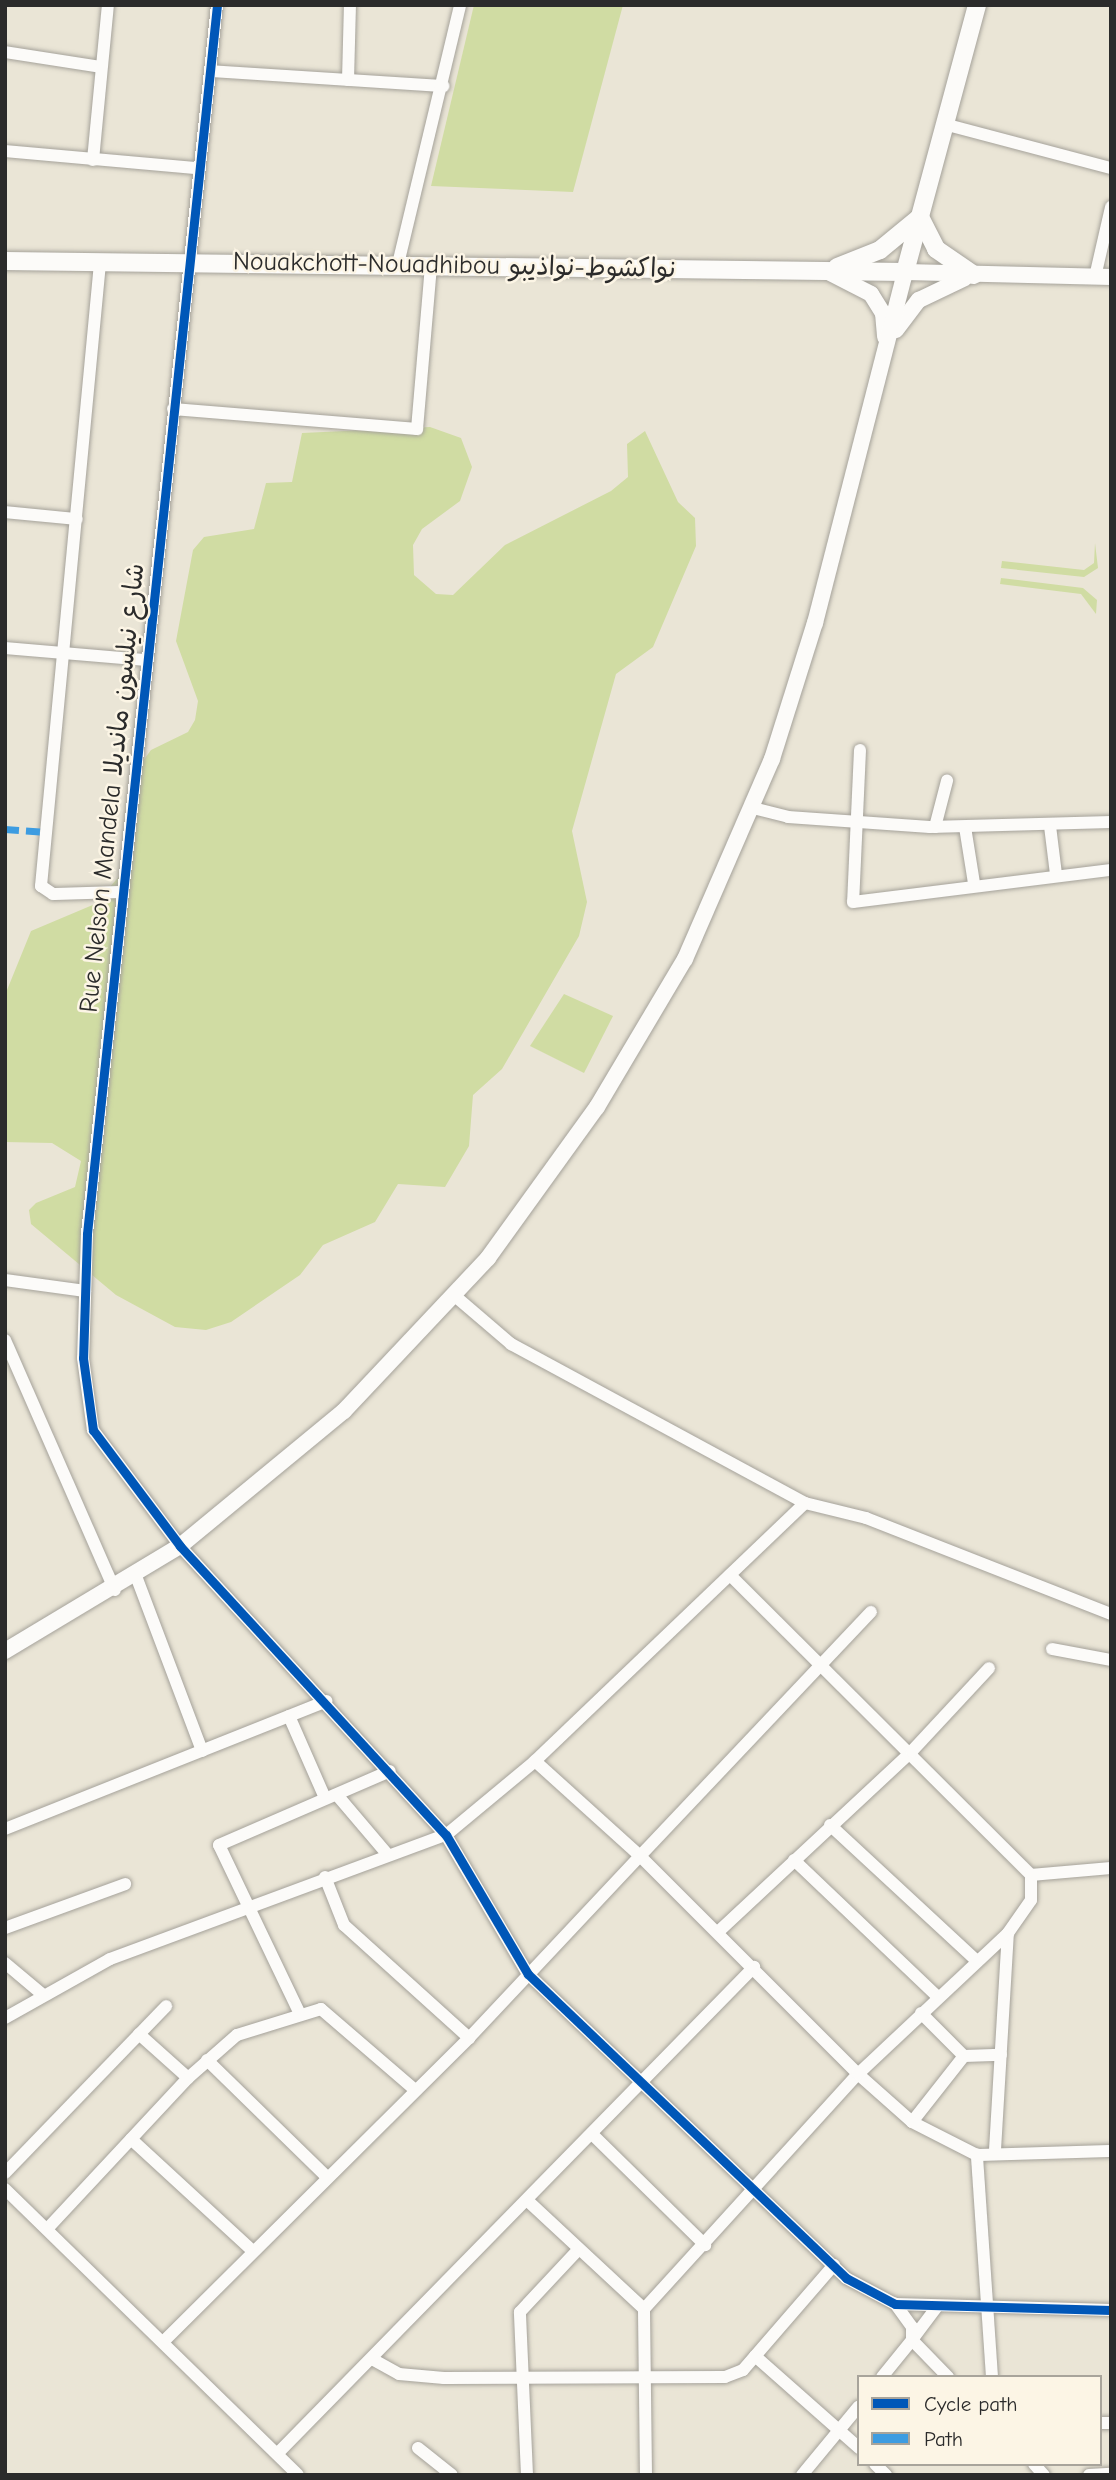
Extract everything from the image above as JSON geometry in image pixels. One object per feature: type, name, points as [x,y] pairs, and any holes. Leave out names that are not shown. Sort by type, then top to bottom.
[{"type":"highway","points":[[905,272],[976,5]]},
{"type":"highway","points":[[826,271],[880,250],[920,217]]},
{"type":"highway","points":[[920,217],[936,249],[974,275]]},
{"type":"highway","name":"Nouakchott-Nouadhibou نواكشوط-نواذيبو","points":[[5,261],[188,261],[905,272]]},
{"type":"main road","points":[[826,271],[863,287],[878,304],[886,324],[883,363]]},
{"type":"main road","points":[[5,1651],[115,1590],[180,1546],[344,1411],[455,1296],[545,1181],[626,1061],[691,948],[752,808],[815,623],[905,272],[1103,277]]},
{"type":"main road","points":[[883,363],[911,307],[974,275]]},
{"type":"street","points":[[93,160],[108,5]]},
{"type":"street","name":"Rue Nelson Mandela شارع نيلسون مانديلا","points":[[218,5],[197,168],[121,892],[85,1291],[83,1358],[93,1430],[180,1546],[326,1701],[446,1835],[528,1974],[846,2278],[895,2304]]},
{"type":"street","points":[[348,80],[350,5]]},
{"type":"street","points":[[398,264],[443,86],[460,5]]},
{"type":"street","points":[[5,52],[101,67]]},
{"type":"street","points":[[210,71],[443,86]]},
{"type":"street","points":[[944,124],[1111,168]]},
{"type":"street","points":[[5,151],[197,168]]},
{"type":"street","points":[[1103,277],[1111,207]]},
{"type":"street","points":[[100,263],[41,886],[53,894],[121,892]]},
{"type":"street","points":[[173,409],[417,429],[431,266]]},
{"type":"street","points":[[5,512],[76,519]]},
{"type":"street","points":[[5,648],[146,660]]},
{"type":"street","points":[[860,750],[853,902],[974,883],[1111,870]]},
{"type":"street","points":[[935,827],[947,781]]},
{"type":"street","points":[[752,808],[856,822],[935,827],[1050,826],[1111,822]]},
{"type":"street","points":[[1050,826],[1056,874]]},
{"type":"street","points":[[965,827],[974,883]]},
{"type":"street","points":[[5,1280],[85,1291]]},
{"type":"street","points":[[455,1296],[511,1344],[805,1503],[866,1518],[1111,1614]]},
{"type":"street","points":[[5,1340],[115,1590]]},
{"type":"street","points":[[5,2018],[41,1994],[243,1905],[446,1835],[535,1761],[805,1503]]},
{"type":"street","points":[[730,1575],[822,1669],[912,1751],[990,1840],[1031,1875],[1111,1868]]},
{"type":"street","points":[[136,1576],[202,1752]]},
{"type":"street","points":[[163,2342],[414,2089],[469,2038],[640,1856],[822,1669],[871,1612]]},
{"type":"street","points":[[1052,1649],[1111,1660]]},
{"type":"street","points":[[718,1932],[912,1751],[989,1668]]},
{"type":"street","points":[[5,1829],[326,1701]]},
{"type":"street","points":[[289,1716],[331,1797],[387,1854]]},
{"type":"street","points":[[535,1761],[640,1856],[754,1967],[858,2074],[912,2122],[977,2155],[995,2150],[1111,2151]]},
{"type":"street","points":[[299,2012],[243,1905],[219,1845],[390,1771]]},
{"type":"street","points":[[830,1825],[977,1961]]},
{"type":"street","points":[[794,1860],[938,1997]]},
{"type":"street","points":[[646,2475],[644,2309],[755,2192],[858,2074],[1008,1933],[1031,1900],[1031,1875]]},
{"type":"street","points":[[325,1877],[344,1925],[469,2038]]},
{"type":"street","points":[[5,1928],[125,1884]]},
{"type":"street","points":[[995,2150],[1008,1933]]},
{"type":"street","points":[[5,1963],[41,1994]]},
{"type":"street","points":[[277,2454],[643,2086],[754,1967]]},
{"type":"street","points":[[5,2173],[166,2006]]},
{"type":"street","points":[[48,2228],[188,2078],[237,2035],[299,2012],[321,2009],[333,2016],[414,2089]]},
{"type":"street","points":[[921,2013],[964,2056],[1000,2055]]},
{"type":"street","points":[[139,2034],[188,2078]]},
{"type":"street","points":[[912,2122],[964,2056]]},
{"type":"street","points":[[207,2060],[327,2177]]},
{"type":"street","points":[[594,2136],[705,2245]]},
{"type":"street","points":[[131,2139],[253,2251]]},
{"type":"street","points":[[977,2155],[990,2310],[992,2375]]},
{"type":"street","points":[[5,2189],[48,2228],[298,2475]]},
{"type":"street","points":[[529,2202],[644,2309]]},
{"type":"street","points":[[527,2475],[525,2377],[520,2312],[579,2249]]},
{"type":"street","points":[[372,2359],[399,2374],[725,2377],[743,2370],[834,2265]]},
{"type":"street","points":[[895,2304],[990,2310],[1111,2310]]},
{"type":"street","points":[[895,2304],[912,2327],[912,2340],[946,2375]]},
{"type":"street","points":[[884,2375],[936,2308]]},
{"type":"street","points":[[755,2356],[857,2446]]},
{"type":"street","points":[[802,2475],[857,2408]]},
{"type":"street","points":[[418,2448],[452,2475]]},
{"type":"street","points":[[1089,2475],[1111,2474]]},
{"type":"green space","points":[[474,5],[623,5],[573,192],[431,186]]},
{"type":"green space","points":[[430,427],[461,438],[472,467],[460,501],[422,529],[413,545],[414,575],[436,594],[453,595],[505,545],[611,491],[628,477],[627,444],[645,431],[678,502],[695,518],[696,546],[653,647],[616,674],[572,831],[587,902],[579,936],[502,1069],[473,1095],[469,1146],[445,1187],[398,1184],[375,1222],[323,1245],[300,1275],[231,1322],[206,1330],[175,1327],[116,1295],[31,1224],[29,1210],[36,1203],[75,1187],[81,1161],[52,1143],[5,1142],[5,995],[31,931],[95,904],[123,872],[140,765],[151,750],[188,732],[195,720],[198,701],[176,641],[193,550],[204,537],[254,529],[266,483],[292,482],[302,433]]},
{"type":"green space","points":[[1095,543],[1098,568],[1084,577],[1001,568],[1002,561],[1084,570],[1094,563]]},
{"type":"green space","points":[[1001,578],[1083,588],[1097,600],[1096,614],[1081,594],[1000,584]]},
{"type":"green space","points":[[564,994],[613,1016],[584,1073],[530,1046]]},
{"type":"marked path","points":[[5,829],[47,832]]},
{"type":"cycle path","points":[[217,5],[87,1234],[83,1358],[93,1430],[180,1546],[446,1835],[528,1974],[846,2278],[895,2304],[1111,2310]]}]
